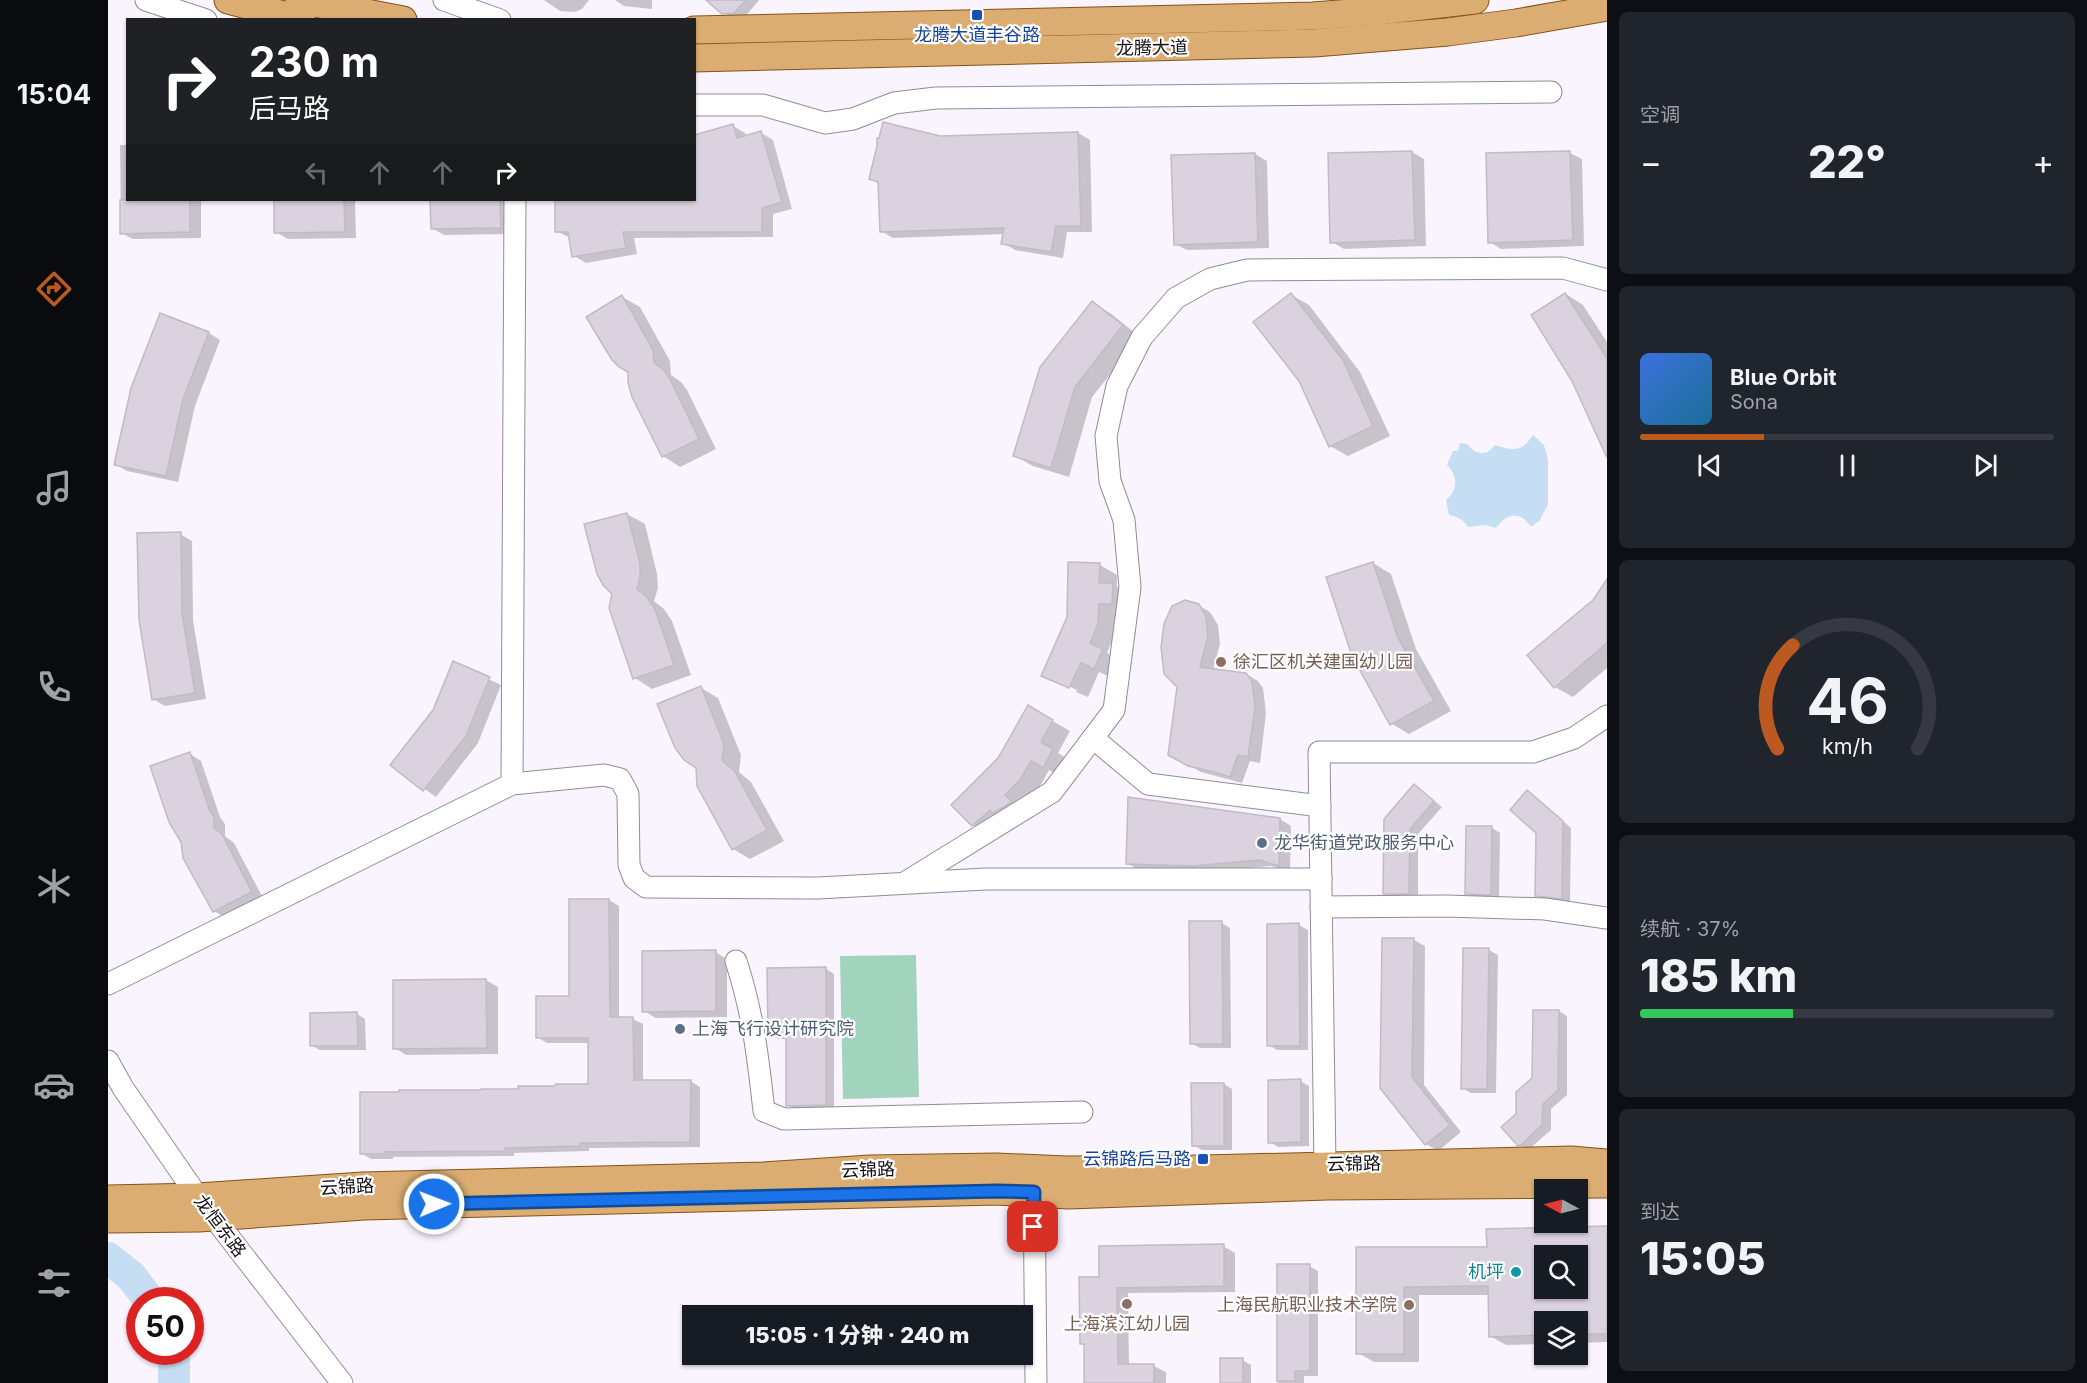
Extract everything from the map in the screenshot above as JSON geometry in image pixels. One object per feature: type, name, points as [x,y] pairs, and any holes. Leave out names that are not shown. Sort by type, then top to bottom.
[{"type":"main road","points":[[228,0],[295,18]]},
{"type":"main road","points":[[299,0],[391,18]]},
{"type":"main road","name":"龙腾大道","points":[[696,30],[1313,16],[1475,0]]},
{"type":"main road","name":"龙腾大道","points":[[696,58],[1314,43],[1448,32],[1607,7]]},
{"type":"main road","name":"云锦路","points":[[108,1220],[128,1206],[364,1206],[997,1191],[1034,1180],[1204,1169],[1571,1160],[1607,1163]]},
{"type":"main road","name":"云锦路","points":[[1034,1180],[1068,1195],[1316,1186],[1607,1184]]},
{"type":"street","points":[[146,0],[200,18]]},
{"type":"street","points":[[444,0],[494,18]]},
{"type":"street","points":[[696,105],[763,105],[825,123],[853,119],[894,103],[936,98],[1551,92]]},
{"type":"street","points":[[513,784],[515,201]]},
{"type":"street","points":[[903,884],[1052,792],[1114,710],[1130,587],[1124,520],[1110,481],[1106,436],[1117,386],[1142,337],[1176,298],[1210,279],[1248,270],[1563,268],[1607,280]]},
{"type":"street","points":[[1325,1165],[1319,752],[1533,752],[1574,738],[1607,716]]},
{"type":"street","points":[[1093,738],[1148,784],[1320,806]]},
{"type":"street","points":[[108,984],[513,784],[604,775],[620,779],[628,794],[629,865],[634,878],[646,888],[818,888],[986,879],[1321,879]]},
{"type":"street","points":[[1321,907],[1446,906],[1545,909],[1607,918]]},
{"type":"street","points":[[736,961],[757,1041],[764,1111],[784,1119],[1082,1112]]},
{"type":"street","name":"龙恒东路","points":[[108,1061],[123,1088],[206,1207],[342,1383]]},
{"type":"street","points":[[1034,1180],[1036,1383]]},
{"type":"green space","points":[[916,955],[919,1097],[843,1099],[840,956]]},
{"type":"water","points":[[1533,435],[1544,445],[1548,460],[1548,504],[1540,520],[1531,527],[1522,518],[1513,516],[1505,519],[1496,528],[1485,525],[1468,527],[1460,519],[1449,515],[1446,500],[1453,492],[1455,478],[1447,465],[1453,451],[1458,451],[1460,443],[1484,453],[1495,445],[1517,449],[1525,445]]},
{"type":"building","points":[[706,0],[746,0],[734,13],[722,14]]},
{"type":"building","points":[[883,122],[940,136],[1078,132],[1081,226],[1056,226],[1051,252],[1001,244],[1004,228],[880,232],[878,182],[869,179],[877,138],[879,138]]},
{"type":"building","points":[[733,124],[737,138],[761,131],[782,202],[762,208],[762,232],[623,232],[626,248],[572,257],[568,232],[555,232],[555,201],[696,201],[696,134]]},
{"type":"building","points":[[1412,151],[1415,240],[1330,243],[1328,153]]},
{"type":"building","points":[[1570,151],[1573,240],[1488,243],[1486,153]]},
{"type":"building","points":[[1255,153],[1258,242],[1174,245],[1171,155]]},
{"type":"building","points":[[120,200],[190,201],[190,232],[120,234]]},
{"type":"building","points":[[274,201],[344,201],[345,232],[274,233]]},
{"type":"building","points":[[430,201],[500,201],[501,228],[431,229]]},
{"type":"building","points":[[1291,293],[1343,360],[1373,426],[1329,447],[1299,381],[1253,322]]},
{"type":"building","points":[[1565,293],[1607,358],[1607,458],[1572,381],[1531,315]]},
{"type":"building","points":[[622,295],[653,350],[654,363],[664,370],[670,379],[699,439],[662,457],[632,397],[628,372],[612,360],[586,317]]},
{"type":"building","points":[[1092,301],[1123,325],[1075,387],[1051,468],[1013,456],[1040,367]]},
{"type":"building","points":[[160,313],[209,332],[183,399],[166,476],[114,465],[131,388]]},
{"type":"building","points":[[627,513],[640,563],[637,589],[647,597],[655,609],[674,665],[633,679],[609,608],[612,594],[597,574],[584,524]]},
{"type":"building","points":[[181,532],[182,613],[195,693],[152,700],[139,620],[137,533]]},
{"type":"building","points":[[1068,562],[1100,563],[1099,583],[1113,583],[1112,604],[1099,604],[1098,624],[1090,643],[1103,649],[1094,669],[1081,663],[1069,688],[1041,676],[1067,617]]},
{"type":"building","points":[[1373,562],[1398,638],[1434,701],[1390,725],[1352,656],[1326,577]]},
{"type":"building","points":[[1607,579],[1607,643],[1554,688],[1527,655],[1593,600]]},
{"type":"building","points":[[1185,600],[1199,604],[1206,617],[1208,636],[1200,667],[1246,673],[1252,681],[1255,706],[1248,757],[1238,755],[1230,777],[1188,766],[1168,755],[1177,687],[1164,674],[1161,647],[1164,624],[1172,606]]},
{"type":"building","points":[[453,661],[490,677],[466,736],[423,791],[390,765],[433,710]]},
{"type":"building","points":[[701,686],[724,744],[722,761],[734,770],[767,830],[732,850],[697,786],[696,768],[684,760],[675,748],[657,704]]},
{"type":"building","points":[[1028,705],[1053,720],[1041,742],[1053,749],[1043,768],[1031,761],[1020,780],[1005,795],[1012,802],[993,813],[990,810],[972,826],[951,805],[998,758]]},
{"type":"building","points":[[190,752],[209,809],[214,817],[214,828],[222,834],[252,892],[213,912],[183,858],[181,842],[169,822],[150,766]]},
{"type":"building","points":[[1414,784],[1434,801],[1410,829],[1409,894],[1383,894],[1384,819]]},
{"type":"building","points":[[1527,790],[1563,821],[1562,899],[1535,896],[1536,833],[1510,810]]},
{"type":"building","points":[[1128,797],[1280,818],[1279,866],[1259,860],[1193,866],[1126,864]]},
{"type":"building","points":[[1466,826],[1492,826],[1491,895],[1465,894]]},
{"type":"building","points":[[569,899],[609,899],[610,1017],[633,1017],[634,1080],[691,1080],[690,1142],[580,1143],[580,1146],[505,1148],[505,1151],[360,1154],[360,1092],[518,1089],[518,1086],[588,1084],[588,1038],[536,1038],[536,996],[569,996]]},
{"type":"building","points":[[1189,921],[1222,921],[1223,1044],[1190,1044]]},
{"type":"building","points":[[1299,923],[1300,1046],[1267,1046],[1267,924]]},
{"type":"building","points":[[1382,938],[1414,938],[1412,1077],[1450,1125],[1425,1145],[1380,1088]]},
{"type":"building","points":[[1463,948],[1489,948],[1487,1089],[1461,1089]]},
{"type":"building","points":[[716,950],[716,1011],[642,1012],[642,951]]},
{"type":"building","points":[[826,967],[826,1105],[786,1106],[786,1035],[768,1035],[767,968]]},
{"type":"building","points":[[486,979],[487,1048],[393,1049],[393,980]]},
{"type":"building","points":[[1533,1010],[1559,1010],[1558,1090],[1543,1104],[1542,1125],[1518,1146],[1501,1127],[1516,1114],[1516,1092],[1532,1078]]},
{"type":"building","points":[[357,1012],[358,1046],[310,1046],[310,1013]]},
{"type":"building","points":[[1301,1079],[1301,1142],[1268,1143],[1268,1080]]},
{"type":"building","points":[[1191,1083],[1224,1083],[1224,1146],[1192,1146]]},
{"type":"building","points":[[1588,1226],[1607,1226],[1607,1334],[1588,1334],[1588,1311],[1534,1311],[1534,1335],[1489,1337],[1488,1286],[1404,1287],[1404,1354],[1356,1354],[1356,1247],[1487,1247],[1486,1229],[1534,1228],[1534,1233],[1588,1233]]},
{"type":"building","points":[[1224,1244],[1224,1286],[1117,1288],[1118,1364],[1154,1364],[1154,1383],[1084,1383],[1084,1344],[1080,1344],[1079,1277],[1099,1277],[1099,1246]]},
{"type":"building","points":[[1277,1264],[1310,1264],[1310,1371],[1295,1371],[1295,1381],[1277,1381]]},
{"type":"building","points":[[1220,1358],[1243,1358],[1243,1383],[1220,1383]]},
{"type":"waterway","points":[[108,1258],[131,1276],[139,1287]]},
{"type":"waterway","points":[[174,1365],[174,1383]]},
{"type":"place","name":"龙腾大道丰谷路","points":[[977,15]]},
{"type":"place","name":"徐汇区机关建国幼儿园","points":[[1221,662]]},
{"type":"place","name":"龙华街道党政服务中心","points":[[1262,843]]},
{"type":"place","name":"上海飞行设计研究院","points":[[680,1029]]},
{"type":"place","name":"云锦路后马路","points":[[1203,1159]]},
{"type":"place","name":"机坪","points":[[1516,1272]]},
{"type":"place","name":"上海滨江幼儿园","points":[[1127,1304]]},
{"type":"place","name":"上海民航职业技术学院","points":[[1409,1305]]},
{"type":"route","points":[[434,1204],[1034,1192],[1033,1227]]}]
